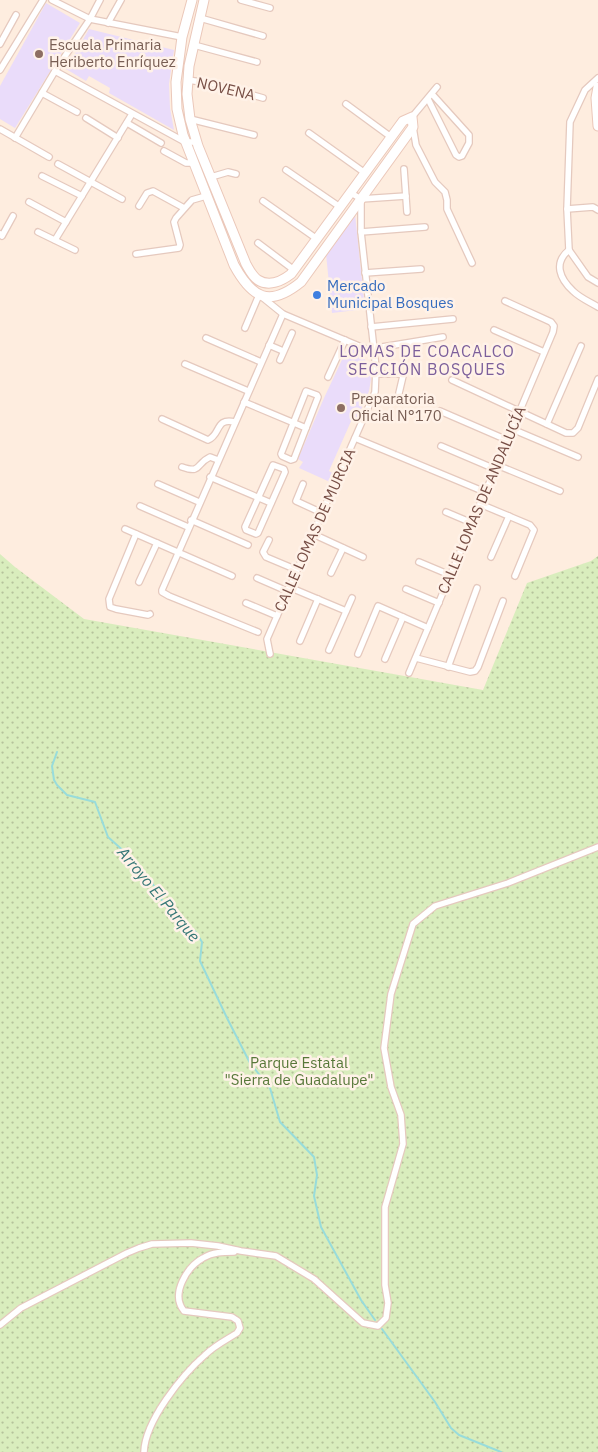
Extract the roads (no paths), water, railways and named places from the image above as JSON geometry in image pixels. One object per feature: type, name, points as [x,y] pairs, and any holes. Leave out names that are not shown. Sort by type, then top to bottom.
[{"type":"street","points":[[0,70],[43,0]]},
{"type":"street","points":[[52,0],[62,3],[90,19],[182,37]]},
{"type":"street","points":[[15,138],[100,0]]},
{"type":"street","points":[[108,23],[121,0]]},
{"type":"street","points":[[192,0],[182,37],[176,82],[178,109],[193,163],[242,281],[283,314],[373,352],[382,346],[444,337]]},
{"type":"street","points":[[204,0],[189,66],[187,94],[190,119],[197,142],[246,264],[256,280],[264,283],[275,283],[284,280],[294,270],[403,121],[412,117],[437,87]]},
{"type":"street","points":[[241,0],[270,8]]},
{"type":"street","points":[[0,44],[16,15]]},
{"type":"street","points":[[200,18],[263,36]]},
{"type":"street","points":[[194,45],[257,62]]},
{"type":"street","points":[[55,71],[186,142],[197,142]]},
{"type":"street","points":[[598,78],[585,90],[570,122],[567,209],[569,250],[588,277],[598,283]]},
{"type":"street","name":"NOVENA","points":[[188,80],[214,84],[263,98]]},
{"type":"street","points":[[598,87],[596,98],[598,126]]},
{"type":"street","points":[[42,93],[77,112]]},
{"type":"street","points":[[430,96],[469,135],[470,139],[462,156],[456,155],[430,96]]},
{"type":"street","points":[[346,104],[391,137]]},
{"type":"street","points":[[55,240],[132,114]]},
{"type":"street","points":[[412,117],[416,145],[435,182],[445,192],[447,209],[472,263]]},
{"type":"street","points":[[86,118],[118,138]]},
{"type":"street","points":[[190,119],[254,135]]},
{"type":"street","points":[[127,123],[161,143]]},
{"type":"street","points":[[260,295],[271,297],[281,295],[301,282],[413,127]]},
{"type":"street","points":[[0,129],[49,157]]},
{"type":"street","points":[[309,133],[365,174]]},
{"type":"street","points":[[164,150],[186,163],[193,163]]},
{"type":"street","points":[[58,164],[122,199]]},
{"type":"street","points":[[404,168],[407,212]]},
{"type":"street","points":[[286,170],[340,207]]},
{"type":"street","points":[[211,177],[228,172],[236,174]]},
{"type":"street","points":[[42,176],[82,196]]},
{"type":"street","points":[[139,206],[147,193],[153,191],[184,208]]},
{"type":"street","points":[[351,193],[361,199],[406,196]]},
{"type":"street","points":[[136,254],[179,248],[180,245],[174,222],[176,218],[195,199],[206,196]]},
{"type":"street","name":"CALLE LOMAS DE MURCIA","points":[[270,654],[267,639],[375,392],[376,374],[361,232],[361,199]]},
{"type":"street","points":[[263,200],[317,239]]},
{"type":"street","points":[[29,202],[66,222]]},
{"type":"street","points":[[567,209],[593,207],[598,210]]},
{"type":"street","points":[[213,213],[224,209]]},
{"type":"street","points":[[1,235],[13,216]]},
{"type":"street","points":[[361,232],[425,226]]},
{"type":"street","points":[[38,232],[76,250]]},
{"type":"street","points":[[258,243],[294,270]]},
{"type":"street","points":[[569,250],[559,262],[562,277],[574,292],[598,307]]},
{"type":"street","points":[[365,273],[421,269]]},
{"type":"street","points":[[245,328],[260,295]]},
{"type":"street","name":"CALLE LOMAS DE ANDALUCÍA","points":[[409,673],[553,332],[554,326],[551,322],[505,301]]},
{"type":"street","points":[[258,632],[161,591],[283,314]]},
{"type":"street","points":[[371,327],[453,319]]},
{"type":"street","points":[[494,330],[544,352]]},
{"type":"street","points":[[280,360],[292,333]]},
{"type":"street","points":[[206,338],[261,362]]},
{"type":"street","points":[[328,377],[345,340]]},
{"type":"street","points":[[269,345],[283,351]]},
{"type":"street","points":[[547,424],[581,346]]},
{"type":"street","points":[[185,364],[248,391]]},
{"type":"street","points":[[376,374],[400,374],[403,376],[399,393]]},
{"type":"street","points":[[452,380],[566,433],[573,433],[578,428],[598,379]]},
{"type":"street","points":[[305,392],[317,395],[318,397],[294,459],[291,460],[281,454],[293,423],[305,392]]},
{"type":"street","points":[[244,402],[306,428]]},
{"type":"street","points":[[440,411],[507,440]]},
{"type":"street","points":[[162,419],[208,440],[213,437],[220,424],[229,420],[235,422]]},
{"type":"street","points":[[512,429],[578,457]]},
{"type":"street","points":[[355,438],[485,492]]},
{"type":"street","points":[[441,446],[560,491]]},
{"type":"street","points":[[182,467],[195,470],[210,457],[218,460]]},
{"type":"street","points":[[275,465],[284,469],[285,472],[257,534],[246,530],[245,527],[258,498],[272,466],[275,465]]},
{"type":"street","points":[[210,477],[271,503]]},
{"type":"street","points":[[158,484],[199,502]]},
{"type":"street","points":[[303,484],[296,501],[322,513]]},
{"type":"street","points":[[480,504],[530,525],[534,530],[515,576]]},
{"type":"street","points":[[140,506],[188,527]]},
{"type":"street","points":[[446,512],[472,523]]},
{"type":"street","points":[[491,557],[509,516]]},
{"type":"street","points":[[191,520],[248,544]]},
{"type":"street","points":[[125,529],[232,576]]},
{"type":"street","points":[[136,534],[108,602],[110,607],[116,609],[150,614]]},
{"type":"street","points":[[312,534],[363,557]]},
{"type":"street","points":[[269,540],[263,552],[264,555],[297,570]]},
{"type":"street","points":[[139,582],[157,543]]},
{"type":"street","points":[[331,573],[342,548]]},
{"type":"street","points":[[419,562],[450,575]]},
{"type":"street","points":[[257,578],[318,599],[346,611]]},
{"type":"street","points":[[448,666],[478,588]]},
{"type":"street","points":[[406,589],[439,603]]},
{"type":"street","points":[[329,650],[352,598]]},
{"type":"street","points":[[300,642],[318,599]]},
{"type":"street","points":[[416,658],[470,672],[475,671],[503,601]]},
{"type":"street","points":[[246,603],[277,616]]},
{"type":"street","points":[[358,654],[376,608],[380,607],[428,628]]},
{"type":"street","points":[[385,659],[403,617]]},
{"type":"street","points":[[0,1325],[21,1308],[139,1248],[167,1243],[218,1246],[276,1256],[314,1278],[363,1323],[378,1326],[386,1318],[388,1303],[385,1285],[385,1207],[403,1144],[400,1115],[391,1087],[384,1048],[391,994],[413,924],[434,906],[508,883],[598,847]]},
{"type":"street","points":[[144,1452],[144,1444],[152,1422],[186,1373],[206,1353],[237,1333],[240,1328],[238,1321],[232,1317],[184,1311],[180,1306],[179,1296],[182,1281],[192,1266],[203,1258],[215,1253],[241,1251]]},
{"type":"waterway","name":"Arroyo El Parque","points":[[57,752],[52,766],[54,780],[57,785],[67,795],[95,802],[108,837],[137,863],[160,894],[163,904],[182,922],[195,931],[202,942],[200,961],[250,1063],[270,1088],[280,1122],[314,1157],[317,1175],[314,1196],[321,1227],[361,1300],[375,1320]]},
{"type":"waterway","name":"Arroyo El Parque","points":[[382,1329],[435,1402],[451,1428],[459,1435],[501,1452]]},
{"type":"place","name":"Escuela Primaria Heriberto Enríquez","points":[[39,54]]},
{"type":"place","name":"Mercado Municipal Bosques","points":[[317,295]]},
{"type":"place","name":"Preparatoria Oficial N°170","points":[[341,408]]},
{"type":"district","name":"LOMAS DE COACALCO SECCIÓN BOSQUES","points":[[427,360]]},
{"type":"park label","name":"Parque Estatal \"Sierra de Guadalupe\"","points":[[299,1072]]}]
